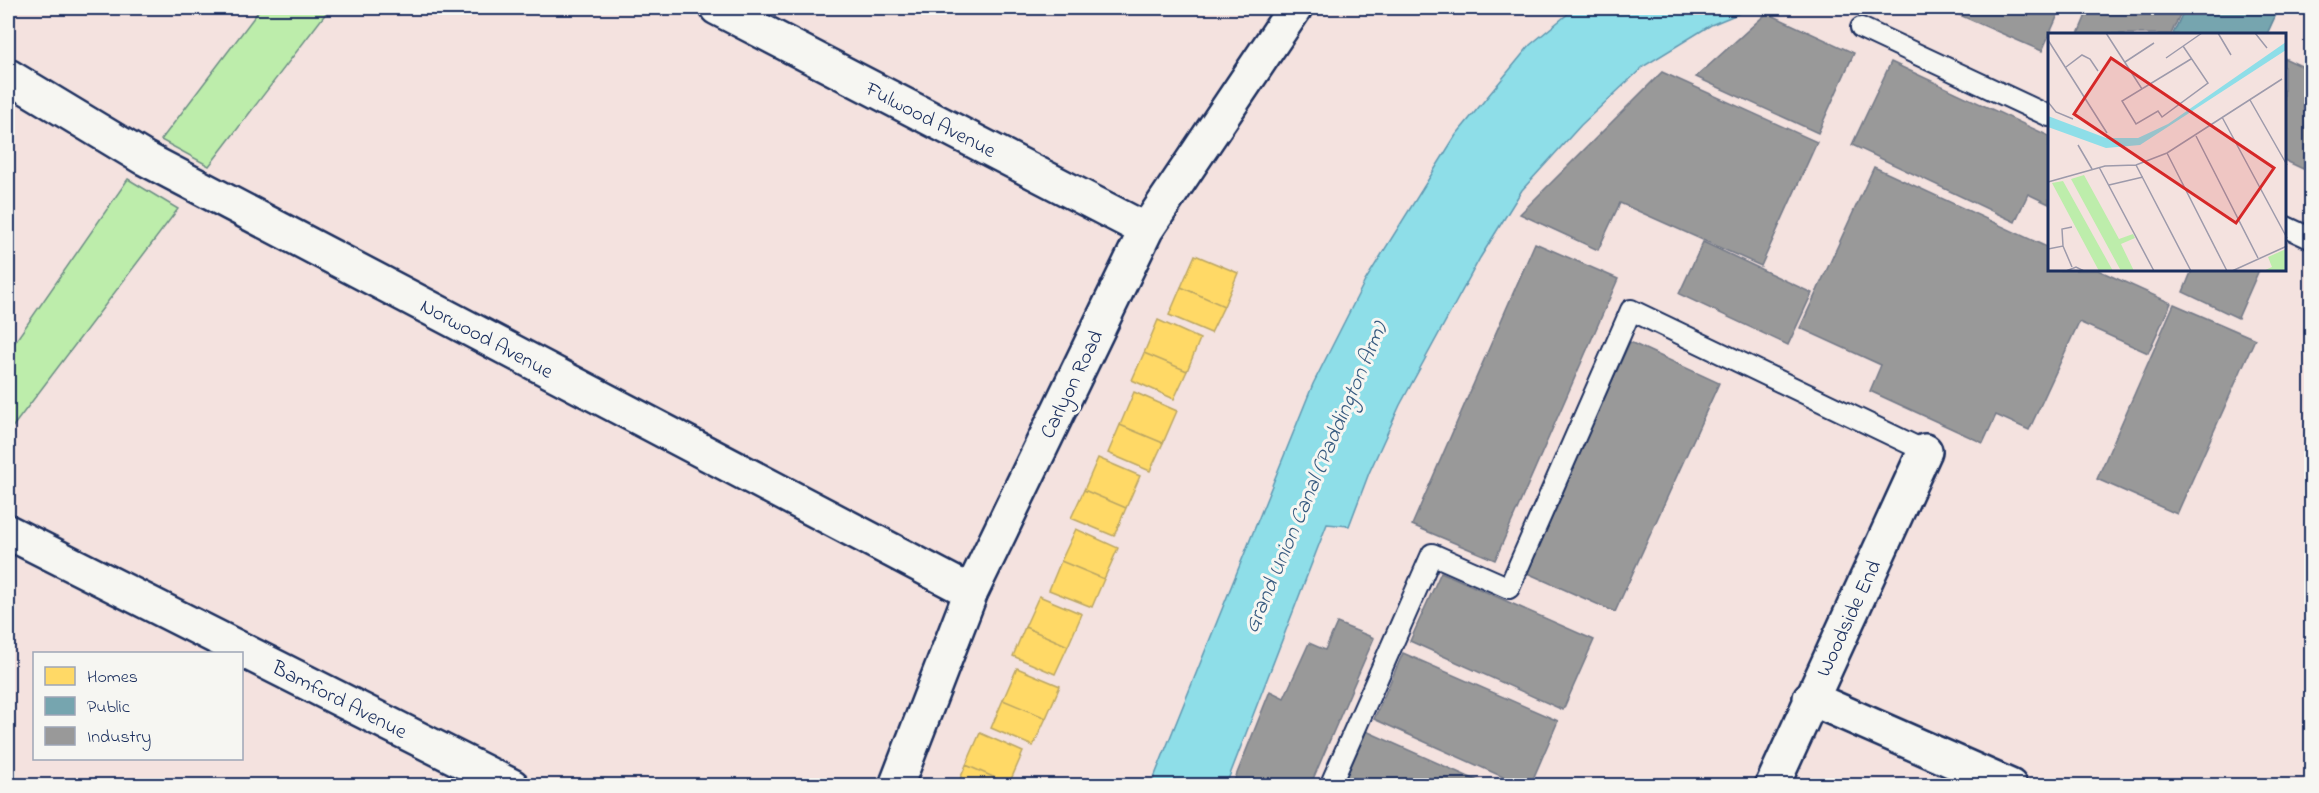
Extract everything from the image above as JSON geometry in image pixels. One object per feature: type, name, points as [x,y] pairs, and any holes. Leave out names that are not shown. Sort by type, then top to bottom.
[{"type":"street","name":"Fulwood Avenue","points":[[717,8],[1146,230]]},
{"type":"street","name":"Carlyon Road","points":[[896,786],[971,592],[1146,230],[1295,8]]},
{"type":"street","name":"Norwood Avenue","points":[[8,76],[144,158],[971,592]]},
{"type":"street","name":"Woodside End","points":[[1772,786],[1810,698],[1925,451]]},
{"type":"street","name":"Bamford Avenue","points":[[8,532],[512,786]]},
{"type":"street","points":[[1810,698],[2010,786]]},
{"type":"lane","points":[[1861,28],[2048,116]]},
{"type":"lane","points":[[2286,227],[2312,239]]},
{"type":"lane","points":[[1330,786],[1432,554],[1509,588],[1631,310],[1925,451]]},
{"type":"green space","points":[[261,8],[330,8],[209,166],[161,140]]},
{"type":"green space","points":[[128,179],[178,209],[8,433],[8,352]]},
{"type":"water","name":"Grand Union Canal (Paddington Arm)","points":[[1575,8],[1752,8],[1711,25],[1644,66],[1581,125],[1522,190],[1480,258],[1400,405],[1369,473],[1349,526],[1327,524],[1226,785],[1151,785],[1313,384],[1365,281],[1456,135],[1530,45]]},
{"type":"building: Homes","points":[[1195,255],[1238,273],[1224,306],[1181,287]]},
{"type":"building: Homes","points":[[1181,287],[1224,306],[1211,333],[1169,315]]},
{"type":"building: Homes","points":[[1158,320],[1200,339],[1187,371],[1144,353]]},
{"type":"building: Homes","points":[[1144,353],[1187,371],[1174,399],[1132,380]]},
{"type":"building: Homes","points":[[1134,392],[1177,411],[1163,443],[1120,425]]},
{"type":"building: Homes","points":[[1120,425],[1163,443],[1150,471],[1108,453]]},
{"type":"building: Homes","points":[[1098,458],[1140,476],[1126,508],[1084,490]]},
{"type":"building: Homes","points":[[1084,490],[1126,508],[1114,536],[1071,518]]},
{"type":"building: Homes","points":[[1076,529],[1118,548],[1104,579],[1061,561]]},
{"type":"building: Homes","points":[[1061,561],[1104,579],[1092,607],[1049,590]]},
{"type":"building: Homes","points":[[1039,596],[1082,614],[1068,646],[1025,627]]},
{"type":"building: Homes","points":[[1025,627],[1068,646],[1055,674],[1013,656]]},
{"type":"building: Homes","points":[[1017,668],[1060,686],[1046,718],[1003,700]]},
{"type":"building: Homes","points":[[1003,700],[1046,718],[1033,746],[991,728]]},
{"type":"building: Homes","points":[[980,733],[1023,752],[1009,784],[966,765]]},
{"type":"building: Homes","points":[[966,765],[1009,784],[1008,786],[957,786]]},
{"type":"building: Public","points":[[2185,8],[2279,8],[2267,33],[2173,33]]},
{"type":"building: Industry","points":[[1949,8],[2061,8],[2042,51],[1948,10]]},
{"type":"building: Industry","points":[[2089,8],[2183,8],[2171,33],[2078,33]]},
{"type":"building: Industry","points":[[1767,13],[1854,53],[1818,133],[1696,77]]},
{"type":"building: Industry","points":[[2286,59],[2312,71],[2312,151],[2303,169],[2286,161]]},
{"type":"building: Industry","points":[[1891,62],[2048,136],[2048,204],[2028,194],[2015,222],[1852,145]]},
{"type":"building: Industry","points":[[1662,72],[1817,142],[1761,266],[1620,203],[1598,250],[1520,214]]},
{"type":"building: Industry","points":[[1874,167],[2048,248],[2048,272],[2102,272],[2171,303],[2148,353],[2079,322],[2029,430],[1996,415],[1983,443],[1870,391],[1881,365],[1800,328]]},
{"type":"building: Industry","points":[[1703,242],[1812,293],[1788,345],[1679,294]]},
{"type":"building: Industry","points":[[1535,243],[1618,279],[1495,560],[1412,525]]},
{"type":"building: Industry","points":[[2191,272],[2258,272],[2238,318],[2183,292]]},
{"type":"building: Industry","points":[[2174,304],[2255,339],[2177,514],[2097,479]]},
{"type":"building: Industry","points":[[1630,342],[1719,383],[1615,612],[1525,572]]},
{"type":"building: Industry","points":[[1441,572],[1594,640],[1563,710],[1410,641]]},
{"type":"building: Industry","points":[[1337,623],[1374,638],[1310,786],[1232,786],[1270,691],[1284,698],[1309,643],[1325,650]]},
{"type":"building: Industry","points":[[1403,653],[1558,721],[1530,786],[1523,786],[1374,719]]},
{"type":"building: Industry","points":[[1366,731],[1489,786],[1342,786]]}]
